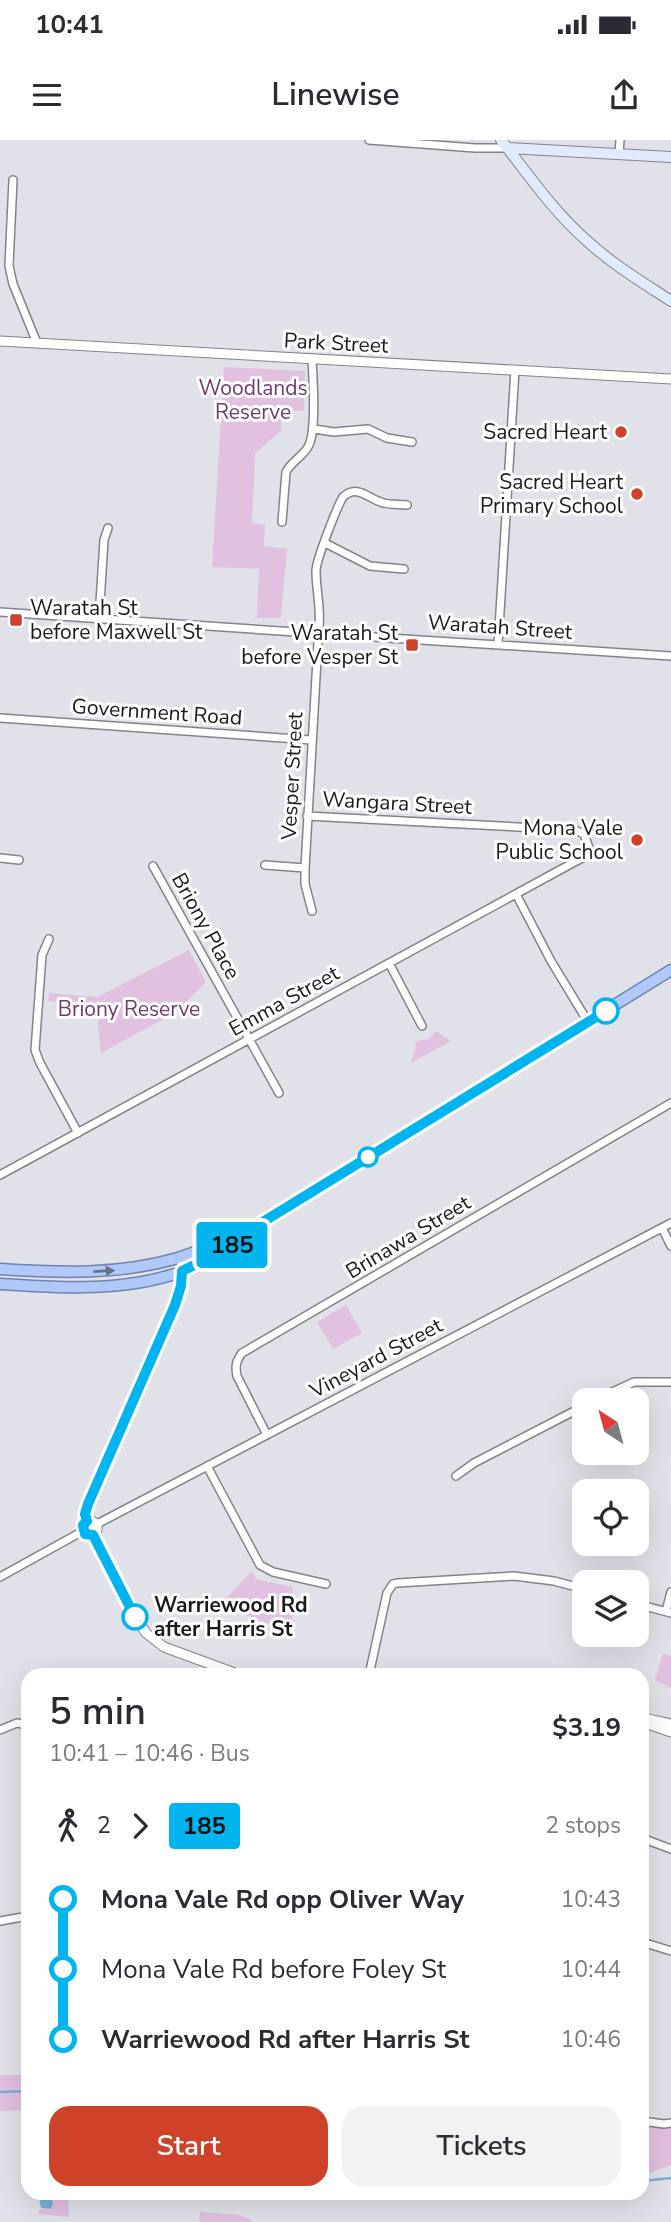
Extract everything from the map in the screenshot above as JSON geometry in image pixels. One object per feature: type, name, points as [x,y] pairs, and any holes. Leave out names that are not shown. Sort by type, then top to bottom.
[{"type":"highway","points":[[0,1284],[94,1288],[131,1284],[182,1271],[224,1251],[253,1228],[671,970]]},
{"type":"highway","points":[[0,1269],[67,1273],[114,1271],[182,1256],[253,1228]]},
{"type":"main road","points":[[504,144],[671,157]]},
{"type":"main road","points":[[504,144],[556,211],[585,239],[613,263],[671,301]]},
{"type":"street","points":[[369,140],[475,148],[504,144]]},
{"type":"street","points":[[620,140],[620,154]]},
{"type":"street","points":[[13,180],[9,266],[13,284],[37,343]]},
{"type":"street","name":"Park Street","points":[[0,341],[671,379]]},
{"type":"street","points":[[282,522],[286,472],[306,451],[314,429],[312,359]]},
{"type":"street","points":[[498,644],[515,370]]},
{"type":"street","points":[[314,429],[334,432],[368,429],[387,438],[412,442]]},
{"type":"street","points":[[0,612],[311,633],[319,627],[316,567],[339,502],[348,492],[364,493],[383,503],[407,505]]},
{"type":"street","points":[[99,618],[104,540],[108,528]]},
{"type":"street","points":[[325,543],[370,566],[404,569]]},
{"type":"street","points":[[311,633],[318,642],[326,639],[325,629],[319,627]]},
{"type":"street","name":"Waratah Street","points":[[327,634],[671,656]]},
{"type":"street","name":"Vesper Street","points":[[312,911],[304,868],[318,642]]},
{"type":"street","name":"Government Road","points":[[0,718],[312,740]]},
{"type":"street","name":"Wangara Street","points":[[307,816],[575,830],[587,838],[589,848],[584,857]]},
{"type":"street","name":"Emma Street","points":[[0,1175],[584,857]]},
{"type":"street","points":[[0,858],[19,860]]},
{"type":"street","points":[[265,864],[304,868]]},
{"type":"street","name":"Briony Place","points":[[153,866],[279,1093]]},
{"type":"street","points":[[516,894],[551,961],[588,1022]]},
{"type":"street","points":[[49,939],[42,955],[36,1051],[78,1133]]},
{"type":"street","points":[[389,963],[422,1027]]},
{"type":"street","name":"Brinawa Street","points":[[267,1435],[237,1376],[235,1368],[242,1353],[671,1103]]},
{"type":"street","name":"Vineyard Street","points":[[97,1524],[671,1223]]},
{"type":"street","points":[[662,1228],[671,1246]]},
{"type":"street","points":[[87,1521],[85,1514],[88,1504],[175,1305],[181,1286],[182,1256]]},
{"type":"street","points":[[621,1388],[634,1382],[671,1382]]},
{"type":"street","points":[[456,1476],[474,1463],[572,1412]]},
{"type":"street","points":[[207,1466],[258,1562],[273,1572],[326,1584]]},
{"type":"street","points":[[0,1577],[97,1530],[97,1524],[87,1521]]},
{"type":"street","points":[[87,1521],[83,1525],[146,1633],[164,1647],[221,1668]]},
{"type":"street","points":[[371,1668],[387,1593],[393,1584],[514,1576],[572,1586]]},
{"type":"street","points":[[649,1607],[668,1612],[671,1592]]},
{"type":"street","points":[[649,1721],[671,1724]]},
{"type":"street","points":[[649,1723],[671,1731]]},
{"type":"street","points":[[0,1730],[21,1724]]},
{"type":"street","points":[[649,1841],[671,1849]]},
{"type":"street","points":[[0,1921],[21,1917]]},
{"type":"street","points":[[649,1943],[671,1951]]},
{"type":"street","points":[[649,2122],[671,2123]]},
{"type":"green space","name":"Woodlands Reserve","points":[[224,367],[305,371],[304,411],[282,410],[281,431],[255,453],[252,523],[265,525],[264,546],[287,549],[281,618],[257,618],[259,569],[212,567]]},
{"type":"green space","name":"Briony Reserve","points":[[189,950],[206,982],[176,1012],[101,1053],[96,1005],[48,1001],[49,993],[97,997]]},
{"type":"green space","points":[[436,1031],[451,1041],[411,1063],[417,1041],[429,1039]]},
{"type":"green space","points":[[346,1305],[362,1333],[333,1349],[317,1322]]},
{"type":"green space","points":[[252,1571],[256,1579],[293,1587],[292,1627],[279,1628],[220,1605]]},
{"type":"green space","points":[[663,1653],[671,1656],[671,1688],[655,1680]]},
{"type":"green space","points":[[0,2075],[21,2075],[21,2110],[0,2111]]},
{"type":"green space","points":[[649,2125],[671,2126],[671,2165],[649,2173]]},
{"type":"green space","points":[[52,2200],[68,2200],[69,2217],[38,2214],[40,2209],[51,2210]]},
{"type":"green space","points":[[200,2212],[239,2215],[252,2222],[199,2222]]},
{"type":"water","points":[[39,2200],[52,2200],[51,2209],[41,2208]]},
{"type":"waterway","points":[[0,2092],[21,2091]]},
{"type":"waterway","points":[[649,2180],[671,2178]]},
{"type":"bus line","name":"185","points":[[135,1617],[93,1535],[85,1534],[82,1528],[87,1521],[85,1514],[88,1504],[175,1305],[182,1271],[224,1251],[253,1228],[606,1011]]},
{"type":"place","name":"Sacred Heart","points":[[621,432]]},
{"type":"place","name":"Sacred Heart Primary School","points":[[637,494]]},
{"type":"place","name":"Waratah St before Maxwell St","points":[[16,620]]},
{"type":"place","name":"Waratah St before Vesper St","points":[[412,645]]},
{"type":"place","name":"Mona Vale Public School","points":[[637,840]]},
{"type":"place","name":"Warriewood Rd after Harris St","points":[[135,1617]]}]
